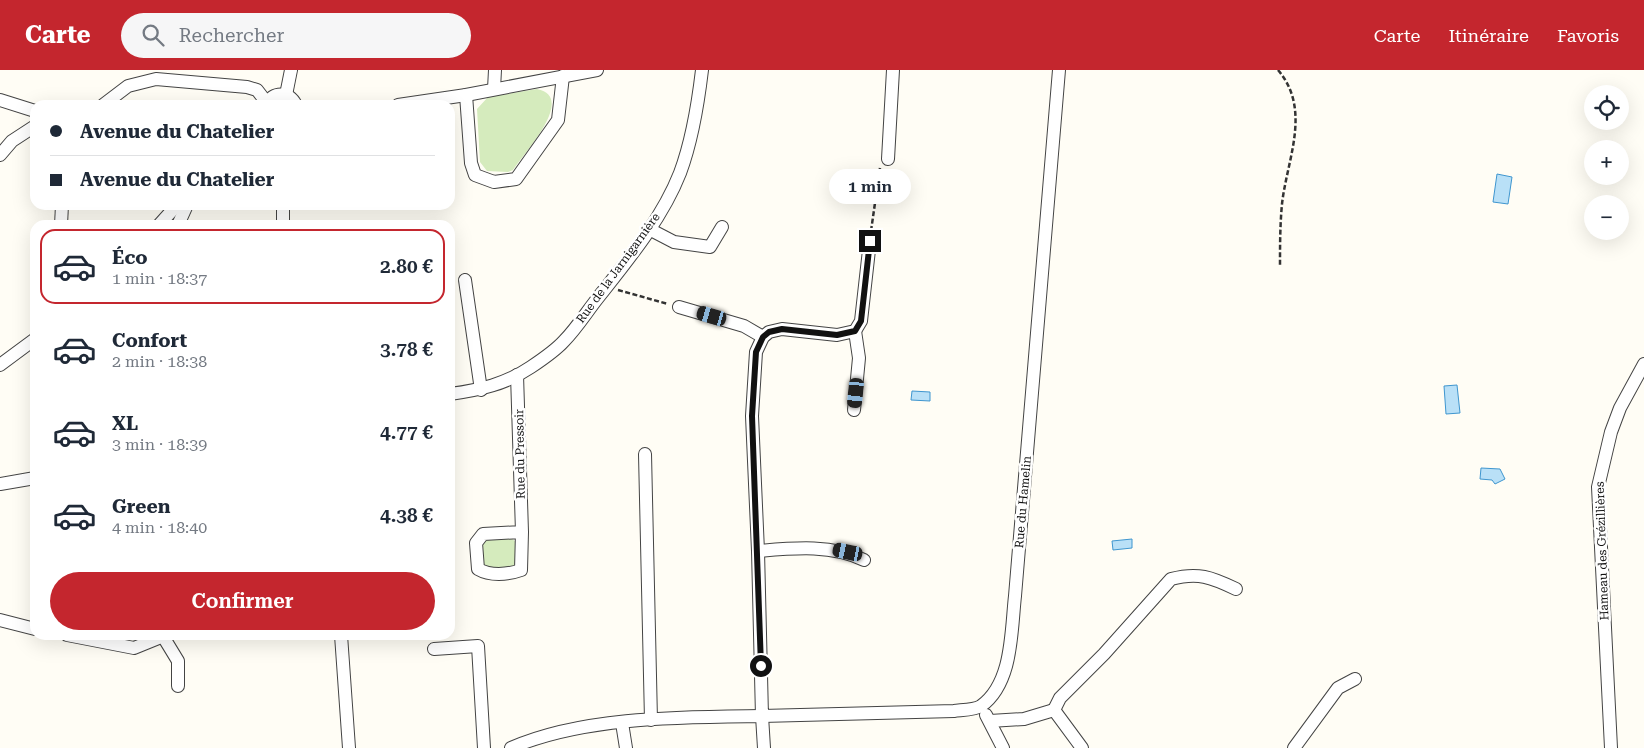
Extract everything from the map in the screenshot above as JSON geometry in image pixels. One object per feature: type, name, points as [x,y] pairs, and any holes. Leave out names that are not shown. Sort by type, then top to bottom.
[{"type":"street","points":[[286,95],[292,70]]},
{"type":"street","points":[[494,89],[495,70]]},
{"type":"street","points":[[432,100],[597,70]]},
{"type":"street","name":"Rue de la Jarnigarnière","points":[[455,393],[482,390],[504,383],[546,356],[564,341],[607,286],[649,228],[673,190],[680,172],[694,120],[702,70]]},
{"type":"street","points":[[888,159],[893,70]]},
{"type":"street","name":"Rue du Hamelin","points":[[980,707],[991,696],[1000,680],[1006,663],[1011,636],[1037,353],[1059,70]]},
{"type":"street","points":[[466,95],[471,163],[475,175],[494,182],[516,179],[558,120],[563,76]]},
{"type":"street","points":[[110,100],[128,86],[156,79],[247,87],[256,90],[263,100]]},
{"type":"street","points":[[270,100],[276,95],[286,95],[291,100]]},
{"type":"street","points":[[0,100],[30,109]]},
{"type":"street","points":[[0,155],[12,141],[30,129]]},
{"type":"street","points":[[164,220],[172,210]]},
{"type":"street","points":[[649,228],[674,242],[710,247],[722,227]]},
{"type":"street","points":[[854,410],[860,358],[855,331],[861,321],[870,241]]},
{"type":"street","points":[[465,280],[482,390]]},
{"type":"street","points":[[679,307],[744,326],[763,337]]},
{"type":"street","points":[[764,748],[752,416],[756,352],[763,337],[769,332],[782,329],[837,335],[855,331]]},
{"type":"street","points":[[0,365],[30,343]]},
{"type":"street","name":"Hameau des Grézillières","points":[[1612,748],[1598,487],[1610,432],[1627,394],[1644,364]]},
{"type":"street","name":"Rue du Pressoir","points":[[517,375],[522,532],[520,570],[511,573],[486,573],[478,569],[476,543],[483,534],[522,532]]},
{"type":"street","points":[[645,454],[651,720]]},
{"type":"street","points":[[0,484],[30,479]]},
{"type":"street","points":[[758,551],[833,548],[848,552],[864,560]]},
{"type":"street","points":[[990,721],[1024,719],[1054,710],[1060,698],[1171,579],[1186,575],[1210,576],[1236,589]]},
{"type":"street","points":[[0,620],[30,627]]},
{"type":"street","points":[[93,640],[134,648],[155,640]]},
{"type":"street","points":[[167,640],[178,661],[178,686]]},
{"type":"street","points":[[341,640],[349,748]]},
{"type":"street","points":[[434,649],[478,646],[484,748]]},
{"type":"street","points":[[1294,748],[1338,688],[1355,679]]},
{"type":"street","points":[[512,748],[559,733],[651,720],[932,713],[980,707],[990,721],[1003,748]]},
{"type":"street","points":[[1054,710],[1082,748]]},
{"type":"street","points":[[622,723],[626,748]]},
{"type":"path","points":[[1278,70],[1288,82],[1295,101],[1295,136],[1282,204],[1280,266]]},
{"type":"path","points":[[870,241],[879,169],[888,159]]},
{"type":"path","points":[[607,286],[679,307]]},
{"type":"green space","points":[[537,89],[548,94],[552,103],[550,114],[544,126],[513,170],[508,172],[487,171],[480,162],[477,109],[488,97]]},
{"type":"green space","points":[[511,538],[516,542],[515,565],[488,569],[482,565],[482,543],[485,539]]},
{"type":"water","points":[[1497,174],[1512,177],[1508,204],[1493,202]]},
{"type":"water","points":[[1457,385],[1460,413],[1446,414],[1444,386]]},
{"type":"water","points":[[912,391],[930,392],[930,401],[911,400]]},
{"type":"water","points":[[1481,468],[1500,469],[1505,479],[1495,484],[1492,480],[1480,479]]},
{"type":"water","points":[[1132,539],[1132,548],[1113,550],[1112,541]]},
{"type":"route","points":[[761,666],[752,416],[756,352],[763,337],[769,332],[782,329],[837,335],[855,331],[861,321],[870,241]]}]
